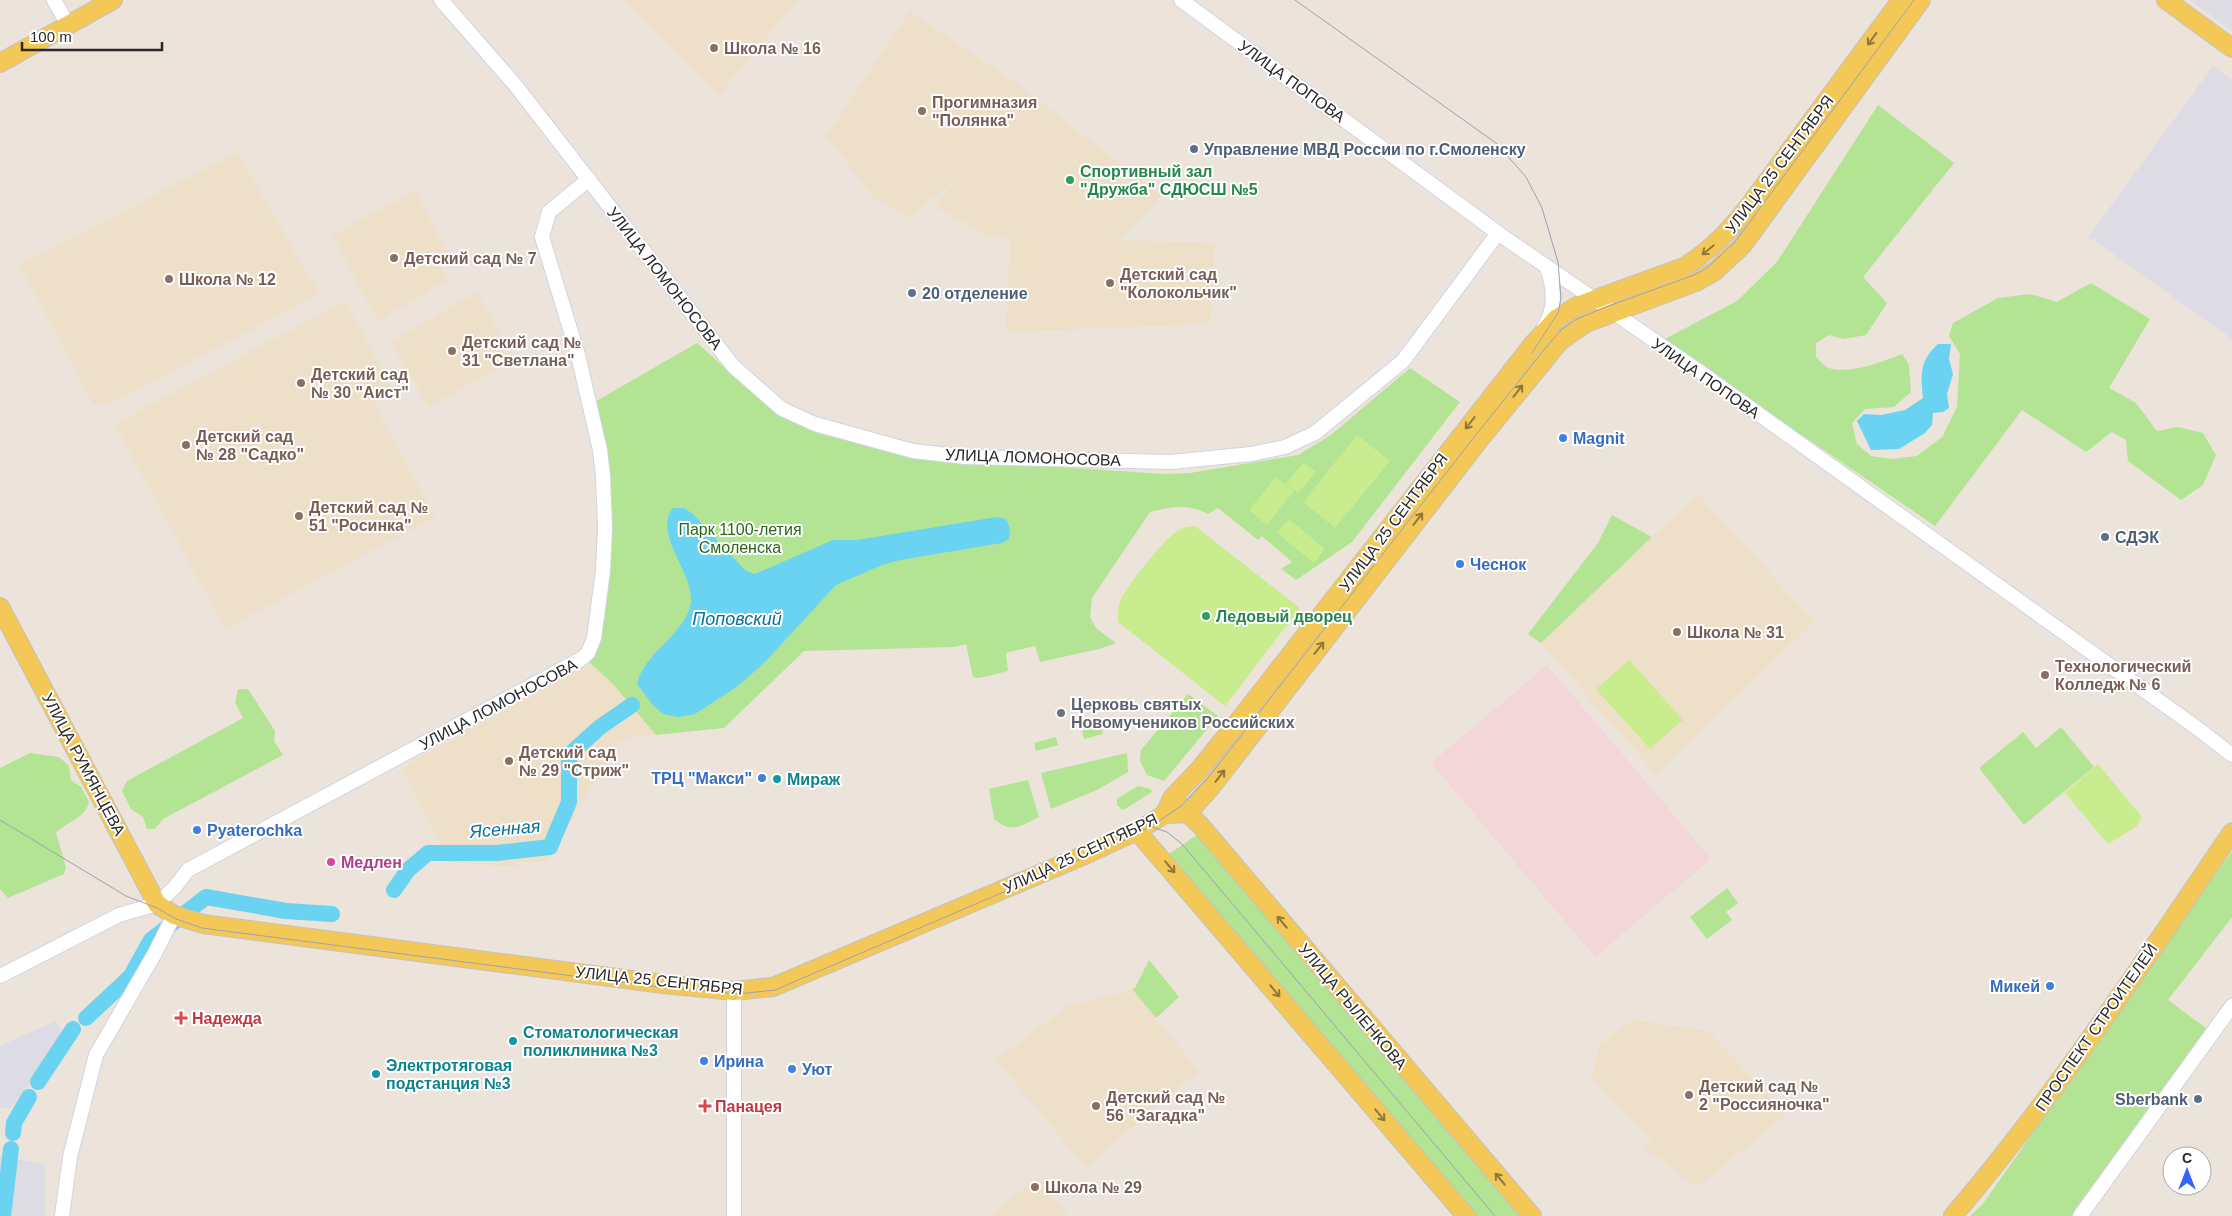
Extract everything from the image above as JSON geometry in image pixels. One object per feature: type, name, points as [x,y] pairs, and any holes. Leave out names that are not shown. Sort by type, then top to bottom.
[{"type":"main road","points":[[0,63],[113,0]]},
{"type":"main road","name":"УЛИЦА 25 СЕНТЯБРЯ","points":[[174,916],[202,924],[734,991],[773,987],[1137,831],[1169,806],[1198,771],[1532,344],[1556,319],[1593,299],[1684,267],[1725,236],[1901,0]]},
{"type":"main road","points":[[1188,813],[1212,786],[1468,455],[1552,351],[1577,328],[1696,282],[1715,271],[1730,258],[1747,238],[1921,0]]},
{"type":"main road","points":[[2166,0],[2232,48]]},
{"type":"main road","name":"УЛИЦА РУМЯНЦЕВА","points":[[0,607],[157,904],[174,916]]},
{"type":"main road","name":"УЛИЦА РЫЛЕНКОВА","points":[[1169,806],[1188,813],[1201,826],[1532,1216]]},
{"type":"main road","points":[[1137,831],[1466,1216]]},
{"type":"main road","name":"ПРОСПЕКТ СТРОИТЕЛЕЙ","points":[[1953,1216],[1990,1173],[2066,1073],[2232,832]]},
{"type":"street","points":[[54,0],[69,26]]},
{"type":"street","name":"УЛИЦА ЛОМОНОСОВА","points":[[440,0],[516,86],[590,179],[733,366],[782,409],[815,424],[913,451],[966,457],[1176,462],[1251,454],[1285,447],[1315,433],[1403,361],[1498,233]]},
{"type":"street","name":"УЛИЦА ПОПОВА","points":[[1181,0],[1498,233],[1975,568],[2232,755]]},
{"type":"street","name":"УЛИЦА ЛОМОНОСОВА","points":[[157,904],[174,888],[188,870],[581,659],[588,653],[594,638],[603,570],[605,528],[603,476],[600,450],[578,355],[542,237],[549,212],[590,179]]},
{"type":"street","points":[[1532,344],[1551,313],[1554,289],[1547,268]]},
{"type":"street","points":[[0,976],[120,915],[157,904]]},
{"type":"street","points":[[62,1216],[70,1157],[96,1055],[155,953],[174,916]]},
{"type":"street","points":[[734,991],[734,1216]]},
{"type":"street","points":[[2080,1216],[2232,1006]]},
{"type":"shaded area","name":"Школа № 16","points":[[623,0],[797,0],[719,95]]},
{"type":"shaded area","points":[[2190,0],[2232,0],[2232,31]]},
{"type":"shaded area","points":[[910,11],[1018,85],[1162,195],[1117,240],[1215,243],[1210,324],[1006,332],[1010,238],[987,236],[936,207],[951,184],[909,217],[874,198],[826,136]]},
{"type":"shaded area","points":[[2213,66],[2232,80],[2232,339],[2092,239],[2087,239]]},
{"type":"shaded area","name":"Школа № 12","points":[[238,153],[319,294],[108,405],[93,404],[20,264]]},
{"type":"shaded area","name":"Детский сад № 7","points":[[415,191],[449,255],[438,261],[448,279],[378,321],[333,235]]},
{"type":"shaded area","name":"Детский сад № 31 \"Светлана\"","points":[[477,292],[513,360],[428,407],[391,342]]},
{"type":"shaded area","points":[[345,301],[394,393],[374,404],[435,517],[225,629],[115,424]]},
{"type":"shaded area","name":"Школа № 31","points":[[1698,494],[1814,622],[1656,774],[1541,643]]},
{"type":"shaded area","name":"Детский сад № 29 \"Стриж\"","points":[[589,662],[612,683],[656,735],[634,735],[619,743],[610,754],[548,862],[517,862],[516,867],[446,862],[443,849],[401,768],[578,670]]},
{"type":"shaded area","points":[[1547,665],[1711,859],[1595,957],[1431,763]]},
{"type":"shaded area","name":"Детский сад № 56 \"Загадка\"","points":[[1132,989],[1199,1071],[1086,1167],[996,1060],[1068,1006]]},
{"type":"shaded area","name":"Детский сад № 2 \"Россияночка\"","points":[[1632,1020],[1708,1031],[1787,1114],[1697,1187],[1644,1147],[1651,1139],[1591,1076],[1600,1044]]},
{"type":"shaded area","points":[[55,1021],[66,1036],[10,1109],[0,1107],[0,1046]]},
{"type":"shaded area","points":[[0,1156],[45,1164],[45,1216],[0,1216]]},
{"type":"shaded area","name":"Школа № 29","points":[[1037,1177],[1068,1216],[992,1216]]},
{"type":"green space","points":[[1878,105],[1954,163],[1863,277],[1887,303],[1866,335],[1843,339],[1829,335],[1816,343],[1816,357],[1825,366],[1832,369],[1859,368],[1902,354],[1909,365],[1911,392],[1894,407],[1865,409],[1852,423],[1857,444],[1871,456],[1892,459],[1917,456],[1942,437],[1957,407],[1960,354],[1949,336],[1953,323],[1998,298],[2030,294],[2057,302],[2091,283],[2150,319],[2109,388],[2136,403],[2157,431],[2178,427],[2203,433],[2216,455],[2203,485],[2181,500],[2128,461],[2126,440],[2112,432],[2086,452],[2022,410],[1935,526],[1663,340],[1737,301],[1777,262]]},
{"type":"green space","name":"Парк 1100-летия Смоленска","points":[[697,343],[761,400],[819,434],[910,455],[966,461],[1165,474],[1190,473],[1298,455],[1331,435],[1410,368],[1460,402],[1352,542],[1296,580],[1281,569],[1292,562],[1262,536],[1258,540],[1218,508],[1208,514],[1186,507],[1150,512],[1092,598],[1090,617],[1096,628],[1116,643],[1099,649],[1040,662],[1035,646],[1006,653],[1008,671],[979,678],[973,677],[966,644],[954,647],[804,651],[724,728],[656,735],[612,683],[589,662],[605,618],[611,496],[593,403]]},
{"type":"green space","points":[[1357,435],[1390,461],[1335,528],[1303,502]]},
{"type":"green space","points":[[1304,462],[1316,472],[1298,493],[1286,484]]},
{"type":"green space","points":[[1276,477],[1294,491],[1267,525],[1249,510]]},
{"type":"green space","points":[[1612,515],[1652,537],[1541,643],[1528,634],[1598,543]]},
{"type":"green space","points":[[1289,519],[1325,549],[1314,563],[1277,533]]},
{"type":"green space","name":"Ледовый дворец","points":[[1195,526],[1300,608],[1225,706],[1118,622],[1121,599],[1146,563],[1176,532],[1183,528]]},
{"type":"green space","points":[[1629,660],[1683,720],[1650,749],[1596,689]]},
{"type":"green space","points":[[238,689],[248,689],[275,731],[274,741],[283,755],[163,819],[155,829],[147,829],[143,817],[131,809],[122,791],[127,781],[243,718],[235,702]]},
{"type":"green space","points":[[1188,694],[1218,716],[1164,781],[1147,775],[1140,761],[1141,750]]},
{"type":"green space","points":[[1101,726],[1103,734],[1084,739],[1082,731]]},
{"type":"green space","points":[[2061,727],[2094,767],[2024,825],[1979,768],[2023,732],[2036,748]]},
{"type":"green space","points":[[1056,737],[1058,745],[1036,751],[1034,743]]},
{"type":"green space","points":[[30,753],[59,757],[69,766],[71,780],[81,787],[89,802],[87,808],[80,816],[56,833],[66,867],[64,874],[8,898],[0,889],[0,768]]},
{"type":"green space","points":[[1127,753],[1128,772],[1099,789],[1051,809],[1041,773]]},
{"type":"green space","points":[[2098,764],[2142,817],[2136,827],[2108,844],[2065,793]]},
{"type":"green space","points":[[1028,780],[1039,817],[1016,827],[1000,824],[994,819],[989,789]]},
{"type":"green space","points":[[1138,786],[1151,789],[1152,792],[1123,810],[1117,805],[1117,799]]},
{"type":"green space","points":[[1198,834],[1523,1216],[1474,1216],[1169,854]]},
{"type":"green space","points":[[2232,851],[2232,917],[2168,1000],[2210,1031],[2073,1216],[1970,1216],[1982,1205]]},
{"type":"green space","points":[[1727,888],[1738,903],[1726,912],[1732,920],[1707,939],[1690,917]]},
{"type":"green space","points":[[1149,960],[1179,997],[1156,1018],[1132,989],[1135,988]]},
{"type":"water","points":[[1938,344],[1951,344],[1949,359],[1953,374],[1947,394],[1949,408],[1943,412],[1933,413],[1932,425],[1925,433],[1899,449],[1871,450],[1857,421],[1864,414],[1881,415],[1905,410],[1923,398],[1922,375],[1924,362]]},
{"type":"water","name":"Поповский","points":[[673,508],[684,508],[693,514],[746,571],[755,574],[833,540],[857,540],[997,517],[1006,519],[1010,528],[1009,539],[1002,543],[900,560],[882,565],[836,585],[765,662],[738,686],[695,714],[679,717],[663,714],[652,704],[637,684],[648,662],[682,623],[688,613],[691,602],[690,591],[667,529],[668,518]]},
{"type":"waterway","name":"Ясенная","points":[[394,890],[408,870],[428,853],[497,853],[550,847],[569,802],[569,755],[600,727],[632,705]]},
{"type":"waterway","name":"Ясенная","points":[[86,1018],[131,976],[151,940],[206,897],[286,911],[332,914]]},
{"type":"waterway","name":"Ясенная","points":[[38,1082],[73,1029]]},
{"type":"waterway","name":"Ясенная","points":[[13,1133],[14,1123],[29,1097]]},
{"type":"waterway","name":"Ясенная","points":[[3,1216],[11,1149]]},
{"type":"tram line","points":[[1295,0],[1496,143],[1526,177],[1542,208],[1558,262],[1561,298],[1558,313],[1532,353]]},
{"type":"tram line","points":[[0,820],[126,896],[157,908],[176,919],[202,928],[666,988],[738,994],[775,990],[1125,840],[1152,826],[1181,806],[1208,778],[1471,441],[1562,329],[1577,319],[1606,307],[1694,275],[1707,268],[1735,242],[1914,0]]},
{"type":"tram line","points":[[1149,826],[1167,832],[1182,844],[1495,1216]]},
{"type":"place","name":"Школа № 16","points":[[714,48]]},
{"type":"place","name":"Прогимназия \"Полянка\"","points":[[922,111]]},
{"type":"place","name":"Управление МВД России по г.Смоленску","points":[[1194,149]]},
{"type":"place","name":"Спортивный зал \"Дружба\" СДЮСШ №5","points":[[1070,180]]},
{"type":"place","name":"Детский сад № 7","points":[[394,258]]},
{"type":"place","name":"Школа № 12","points":[[169,279]]},
{"type":"place","name":"Детский сад \"Колокольчик\"","points":[[1110,283]]},
{"type":"place","name":"20 отделение","points":[[912,293]]},
{"type":"place","name":"Детский сад № 31 \"Светлана\"","points":[[452,351]]},
{"type":"place","name":"Детский сад № 30 \"Аист\"","points":[[301,383]]},
{"type":"place","name":"Magnit","points":[[1563,438]]},
{"type":"place","name":"Детский сад № 28 \"Садко\"","points":[[186,445]]},
{"type":"place","name":"Детский сад № 51 \"Росинка\"","points":[[299,516]]},
{"type":"place","name":"СДЭК","points":[[2105,537]]},
{"type":"place","name":"Чеснок","points":[[1460,564]]},
{"type":"place","name":"Ледовый дворец","points":[[1206,616]]},
{"type":"place","name":"Школа № 31","points":[[1677,632]]},
{"type":"place","name":"Технологический Колледж № 6","points":[[2045,675]]},
{"type":"place","name":"Церковь святых Новомучеников Российских","points":[[1061,713]]},
{"type":"place","name":"Детский сад № 29 \"Стриж\"","points":[[509,761]]},
{"type":"place","name":"ТРЦ \"Макси\"","points":[[762,778]]},
{"type":"place","name":"Мираж","points":[[777,779]]},
{"type":"place","name":"Pyaterochka","points":[[197,830]]},
{"type":"place","name":"Медлен","points":[[331,862]]},
{"type":"place","name":"Микей","points":[[2050,986]]},
{"type":"place","name":"Надежда","points":[[181,1018]]},
{"type":"place","name":"Стоматологическая поликлиника №3","points":[[513,1041]]},
{"type":"place","name":"Ирина","points":[[704,1061]]},
{"type":"place","name":"Уют","points":[[792,1069]]},
{"type":"place","name":"Электротяговая подстанция №3","points":[[376,1074]]},
{"type":"place","name":"Детский сад № 2 \"Россияночка\"","points":[[1689,1095]]},
{"type":"place","name":"Sberbank","points":[[2198,1099]]},
{"type":"place","name":"Панацея","points":[[705,1106]]},
{"type":"place","name":"Детский сад № 56 \"Загадка\"","points":[[1096,1106]]},
{"type":"place","name":"Школа № 29","points":[[1035,1187]]}]
